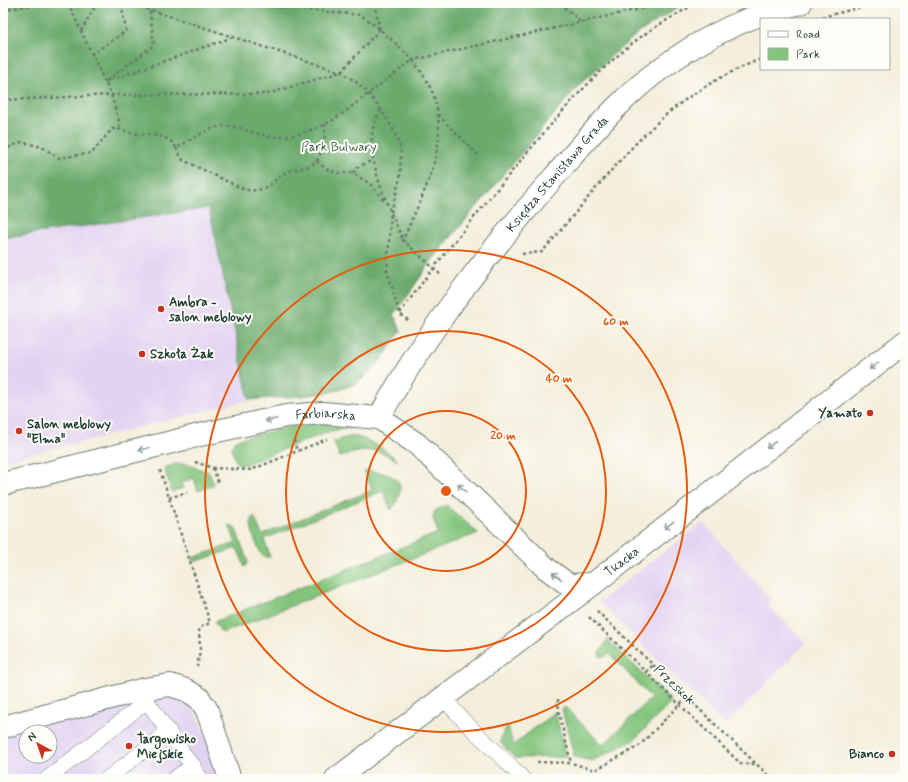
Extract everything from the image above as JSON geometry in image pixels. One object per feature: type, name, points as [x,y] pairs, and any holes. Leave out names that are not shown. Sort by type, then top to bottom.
[{"type":"street","name":"Księdza Stanisława Grada","points":[[379,418],[403,374],[462,291],[513,225],[610,113],[663,67],[722,31],[778,8],[801,3]]},
{"type":"street","name":"Tkacka","points":[[336,779],[593,584],[905,342]]},
{"type":"street","name":"Farbiarska","points":[[3,484],[208,433],[286,416],[323,413],[379,418],[417,444],[546,568],[569,585],[593,584]]},
{"type":"street","points":[[3,728],[146,695],[170,685],[186,690],[199,698],[207,710],[230,779]]},
{"type":"lane","points":[[47,779],[146,695],[201,779]]},
{"type":"lane","points":[[444,698],[453,710],[508,762],[523,779]]},
{"type":"lane","points":[[107,779],[169,731]]},
{"type":"lane","points":[[174,779],[193,765]]},
{"type":"path","points":[[3,10],[44,3]]},
{"type":"path","points":[[68,3],[91,55],[112,95],[121,128]]},
{"type":"path","points":[[81,32],[97,3]]},
{"type":"path","points":[[91,55],[126,31],[121,3]]},
{"type":"path","points":[[129,3],[341,72],[355,81],[368,93],[382,110],[393,129],[401,149],[400,178],[391,212],[387,271],[400,314],[432,269],[558,116],[594,78],[642,36],[696,3]]},
{"type":"path","points":[[231,3],[361,15],[380,29],[413,60],[433,94],[440,135],[430,178],[403,240]]},
{"type":"path","points":[[374,3],[380,29]]},
{"type":"path","points":[[560,3],[581,22]]},
{"type":"path","points":[[176,148],[210,130],[223,126],[271,136],[289,135],[325,124],[413,60],[666,3]]},
{"type":"path","points":[[819,17],[879,3]]},
{"type":"path","points":[[105,82],[154,45],[150,11]]},
{"type":"path","points":[[3,100],[112,95],[267,94],[341,72],[380,29]]},
{"type":"path","points":[[105,82],[234,37]]},
{"type":"path","points":[[520,254],[542,252],[620,162],[660,120],[692,95],[736,69],[760,59]]},
{"type":"path","points":[[382,110],[375,119],[371,139],[373,160],[391,212],[403,240],[432,269],[462,291]]},
{"type":"path","points":[[437,114],[478,155]]},
{"type":"path","points":[[3,150],[22,142],[42,147],[59,158],[92,153],[112,129],[121,128],[133,133],[156,134],[174,143],[183,160],[243,189],[252,191],[265,187],[277,177],[290,170],[311,166],[317,160],[325,144],[325,124]]},
{"type":"path","points":[[317,160],[326,169],[338,173],[354,173],[370,184],[384,200],[391,212]]},
{"type":"path","points":[[354,173],[358,167],[373,160]]},
{"type":"path","points":[[194,462],[213,468],[251,470],[333,436]]},
{"type":"path","points":[[158,464],[210,623],[199,628],[200,650],[197,672]]},
{"type":"path","points":[[213,468],[219,485]]},
{"type":"path","points":[[169,498],[187,492]]},
{"type":"path","name":"Przeskok","points":[[596,610],[772,779]]},
{"type":"path","name":"Przeskok","points":[[588,617],[741,764],[756,764]]},
{"type":"path","points":[[646,672],[653,665]]},
{"type":"path","points":[[508,762],[571,763],[595,770],[639,746],[687,697]]},
{"type":"path","points":[[558,699],[559,713],[571,763]]},
{"type":"shaded area","points":[[209,208],[249,400],[3,461],[3,238]]},
{"type":"shaded area","points":[[703,522],[771,600],[767,605],[806,643],[725,725],[599,602]]},
{"type":"shaded area","name":"Targowisko Miejskie","points":[[171,695],[185,701],[195,712],[222,779],[3,779],[3,736],[18,732],[18,764],[58,764],[58,724],[47,724],[146,697]]},
{"type":"green space","name":"Park Bulwary","points":[[3,3],[685,3],[637,34],[579,85],[433,259],[394,315],[401,331],[380,361],[367,375],[352,385],[330,392],[302,396],[249,400],[209,208],[3,238]]},
{"type":"green space","points":[[322,423],[355,427],[328,432],[246,464],[240,465],[236,462],[231,448],[235,440],[294,426]]},
{"type":"green space","points":[[354,436],[378,446],[398,461],[390,456],[376,451],[356,452],[340,457],[333,441]]},
{"type":"green space","points":[[176,464],[186,464],[209,472],[214,485],[198,491],[194,478],[181,483],[183,488],[172,492],[164,468]]},
{"type":"green space","points":[[364,471],[374,471],[391,476],[400,485],[400,492],[391,510],[383,491],[264,539],[270,557],[264,557],[261,554],[255,540],[251,524],[254,516],[262,535],[372,490]]},
{"type":"green space","points":[[446,505],[478,533],[222,633],[214,622],[438,533],[433,518],[435,511]]},
{"type":"green space","points":[[229,525],[235,527],[248,562],[245,567],[237,548],[194,562],[192,558],[236,543]]},
{"type":"green space","points":[[608,640],[672,702],[634,740],[592,761],[574,757],[562,709],[565,707],[603,745],[651,698],[609,653],[604,657],[600,656],[599,653]]},
{"type":"green space","points":[[555,712],[567,757],[515,758],[500,742],[504,730],[508,726],[513,745]]},
{"type":"place","name":"Ambra - salon meblowy","points":[[161,309]]},
{"type":"place","name":"Szkoła Żak","points":[[142,354]]},
{"type":"place","name":"Yamato","points":[[870,413]]},
{"type":"place","name":"Salon meblowy \"Elma\"","points":[[19,431]]},
{"type":"place","name":"Targowisko Miejskie","points":[[129,746]]},
{"type":"place","name":"Bianco","points":[[892,754]]}]
